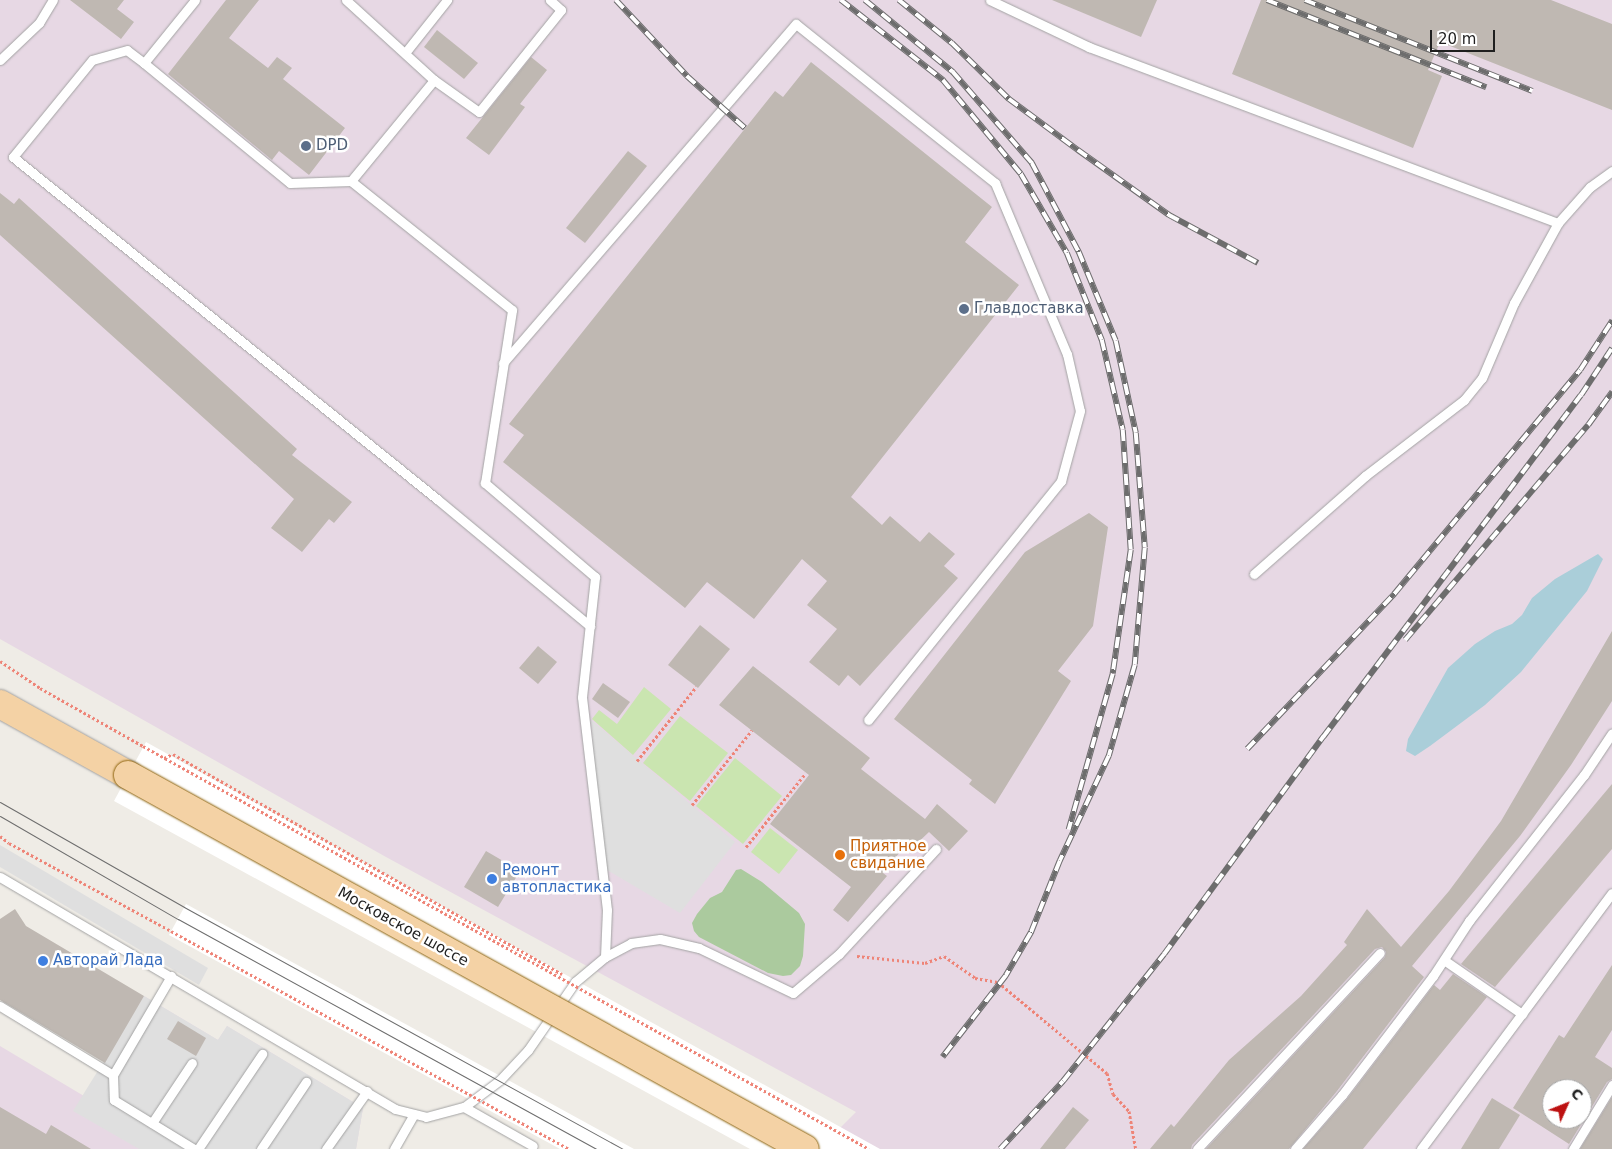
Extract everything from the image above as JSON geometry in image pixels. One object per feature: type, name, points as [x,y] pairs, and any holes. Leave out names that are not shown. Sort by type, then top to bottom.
[{"type":"main road","name":"Московское шоссе","points":[[0,704],[806,1149]]},
{"type":"lane","points":[[0,60],[39,23],[53,0]]},
{"type":"lane","points":[[144,64],[195,0]]},
{"type":"lane","points":[[346,0],[434,80],[479,112],[561,10],[550,0]]},
{"type":"lane","points":[[405,53],[447,0]]},
{"type":"lane","points":[[990,0],[1089,47],[1558,223]]},
{"type":"lane","points":[[503,363],[796,24],[995,183],[1067,354],[1080,410],[1061,481],[868,720]]},
{"type":"lane","points":[[590,626],[437,499],[13,157],[92,60],[127,50],[290,183],[351,181],[512,310],[485,483],[595,577],[590,626],[582,697],[607,910],[605,957]]},
{"type":"lane","points":[[351,181],[434,80]]},
{"type":"lane","points":[[1254,574],[1365,476],[1464,400],[1482,378],[1514,303],[1558,223],[1590,187],[1612,171]]},
{"type":"lane","points":[[1295,1149],[1342,1095],[1444,960],[1469,921],[1584,775],[1612,733]]},
{"type":"lane","points":[[0,876],[395,1109],[426,1117],[464,1107],[500,1080],[528,1050],[575,982],[605,957],[631,943],[660,939],[699,948],[793,993],[839,954],[936,849]]},
{"type":"lane","points":[[1422,1149],[1612,893]]},
{"type":"lane","points":[[1198,1149],[1380,953]]},
{"type":"lane","points":[[1444,960],[1522,1014]]},
{"type":"lane","points":[[171,976],[113,1076],[114,1100],[194,1149]]},
{"type":"lane","points":[[0,1006],[113,1076]]},
{"type":"lane","points":[[198,1149],[262,1054]]},
{"type":"lane","points":[[152,1123],[192,1063]]},
{"type":"lane","points":[[260,1149],[306,1082]]},
{"type":"lane","points":[[1573,1149],[1612,1085]]},
{"type":"lane","points":[[326,1149],[367,1091]]},
{"type":"lane","points":[[464,1107],[533,1146]]},
{"type":"lane","points":[[394,1149],[414,1114]]},
{"type":"path","points":[[0,661],[40,688],[164,758],[869,1149]]},
{"type":"path","points":[[637,760],[696,687]]},
{"type":"path","points":[[692,805],[752,730]]},
{"type":"path","points":[[164,758],[173,754],[575,982]]},
{"type":"path","points":[[746,847],[806,772]]},
{"type":"path","points":[[0,836],[570,1149]]},
{"type":"path","points":[[839,954],[917,962],[926,962],[944,956],[975,978],[998,982],[1106,1073],[1113,1094],[1129,1111],[1136,1149]]},
{"type":"shaded area","points":[[0,0],[1612,0],[1612,1149],[819,1149],[856,1112],[386,857],[0,639]]},
{"type":"shaded area","points":[[591,720],[735,842],[680,913],[602,867]]},
{"type":"shaded area","points":[[0,845],[208,968],[199,985],[0,867]]},
{"type":"shaded area","points":[[144,996],[218,1040],[227,1026],[363,1108],[356,1149],[0,1149],[0,1046],[84,1096]]},
{"type":"shaded area","points":[[144,996],[218,1040],[227,1026],[363,1108],[356,1149],[139,1149],[73,1111]]},
{"type":"green space","points":[[644,687],[671,709],[633,755],[592,719],[599,710],[617,724]]},
{"type":"green space","points":[[680,716],[728,753],[690,801],[643,763]]},
{"type":"green space","points":[[735,758],[782,796],[743,844],[696,806]]},
{"type":"green space","points":[[770,828],[798,850],[779,874],[751,852]]},
{"type":"green space","points":[[741,869],[762,882],[799,913],[805,924],[803,956],[800,966],[791,975],[783,976],[768,973],[699,937],[694,931],[692,923],[697,914],[710,898],[722,892],[736,870]]},
{"type":"water","points":[[1598,554],[1603,559],[1587,591],[1521,672],[1485,705],[1430,746],[1415,756],[1406,751],[1408,739],[1448,668],[1475,644],[1495,631],[1512,624],[1522,615],[1532,598],[1555,579]]},
{"type":"pier","points":[[146,742],[880,1149],[750,1149],[114,801]]},
{"type":"pier","points":[[186,904],[634,1149],[560,1149],[169,935]]},
{"type":"building","points":[[70,0],[124,0],[117,9],[134,22],[121,39]]},
{"type":"building","points":[[226,0],[259,0],[229,38],[268,68],[277,57],[292,68],[283,79],[345,128],[309,175],[279,151],[272,160],[168,74]]},
{"type":"building","points":[[1052,0],[1157,0],[1141,37]]},
{"type":"building","points":[[1261,0],[1551,0],[1612,24],[1612,110],[1440,42],[1428,70],[1442,76],[1413,148],[1232,74]]},
{"type":"building","points":[[437,30],[478,63],[464,79],[424,47]]},
{"type":"building","points":[[531,57],[547,70],[520,104],[525,107],[489,155],[466,138]]},
{"type":"building","points":[[811,62],[992,207],[965,242],[1019,285],[851,497],[882,525],[890,516],[920,542],[929,532],[955,554],[944,566],[958,578],[860,686],[848,675],[839,686],[809,662],[837,629],[807,605],[827,581],[802,559],[754,619],[707,582],[685,608],[503,462],[524,435],[509,424],[775,91],[783,97]]},
{"type":"building","points":[[628,151],[647,166],[585,243],[566,228]]},
{"type":"building","points":[[0,193],[14,204],[19,198],[297,449],[292,455],[352,502],[334,523],[329,519],[302,552],[271,528],[294,499],[0,235]]},
{"type":"building","points":[[1089,513],[1108,527],[1093,626],[1058,671],[1071,681],[995,804],[969,784],[972,780],[894,719],[1025,552]]},
{"type":"building","points":[[700,625],[730,649],[698,688],[668,665]]},
{"type":"building","points":[[1612,631],[1612,701],[1571,765],[1520,836],[1412,966],[1424,977],[1337,1091],[1289,1149],[1206,1149],[1385,957],[1386,952],[1382,947],[1375,949],[1192,1145],[1191,1149],[1150,1149],[1171,1124],[1174,1127],[1229,1060],[1301,996],[1347,945],[1344,942],[1367,909],[1401,947],[1449,891],[1501,821]]},
{"type":"building","points":[[538,646],[557,662],[538,684],[519,668]]},
{"type":"building","points":[[753,666],[870,758],[861,769],[925,819],[937,804],[968,831],[949,851],[929,832],[909,851],[904,847],[883,873],[887,876],[848,922],[833,910],[851,887],[770,824],[809,775],[719,705]]},
{"type":"building","points":[[603,683],[630,702],[618,718],[592,699]]},
{"type":"building","points":[[1612,784],[1612,849],[1495,987],[1461,964]]},
{"type":"building","name":"Ремонт автопластика","points":[[486,851],[520,871],[498,907],[464,887]]},
{"type":"building","name":"Авторай Лада","points":[[15,909],[26,926],[144,996],[105,1063],[0,1000],[0,919]]},
{"type":"building","points":[[1612,965],[1612,1030],[1595,1057],[1612,1068],[1612,1079],[1607,1082],[1592,1106],[1592,1079],[1542,1079],[1542,1127],[1513,1108],[1559,1035],[1564,1038]]},
{"type":"building","points":[[1453,974],[1487,997],[1363,1149],[1303,1149],[1347,1099],[1434,985],[1440,990]]},
{"type":"building","points":[[178,1021],[206,1038],[196,1056],[167,1039]]},
{"type":"building","points":[[1612,1097],[1612,1149],[1580,1149]]},
{"type":"building","points":[[1492,1098],[1520,1115],[1499,1149],[1461,1149]]},
{"type":"building","points":[[0,1107],[46,1134],[51,1125],[91,1149],[0,1149]]},
{"type":"building","points":[[1073,1107],[1089,1120],[1065,1149],[1040,1149]]},
{"type":"building","points":[[1546,1129],[1578,1129],[1569,1144]]},
{"type":"tram line","points":[[0,802],[184,907],[623,1149]]},
{"type":"tram line","points":[[0,816],[178,919],[596,1149]]},
{"type":"railway","points":[[616,0],[687,76],[745,128]]},
{"type":"railway","points":[[841,0],[943,80],[1021,174],[1067,253],[1102,340],[1123,430],[1131,550],[1113,674],[1069,830]]},
{"type":"railway","points":[[865,0],[953,72],[1032,163],[1079,252],[1116,341],[1136,433],[1145,548],[1135,665],[1109,756],[1060,861],[1031,933],[1006,976],[943,1057]]},
{"type":"railway","points":[[899,0],[952,43],[1009,99],[1078,150],[1169,215],[1258,263]]},
{"type":"railway","points":[[1267,0],[1486,87]]},
{"type":"railway","points":[[1305,0],[1532,91]]},
{"type":"railway","points":[[1247,749],[1394,594],[1580,370],[1612,321]]},
{"type":"railway","points":[[1000,1149],[1063,1081],[1164,954],[1323,737],[1581,395],[1612,348]]},
{"type":"railway","points":[[1405,640],[1588,425],[1612,392]]},
{"type":"place","name":"DPD","points":[[306,146]]},
{"type":"place","name":"Главдоставка","points":[[964,309]]},
{"type":"place","name":"Приятное свидание","points":[[840,855]]},
{"type":"place","name":"Ремонт автопластика","points":[[492,879]]},
{"type":"place","name":"Авторай Лада","points":[[43,961]]}]
